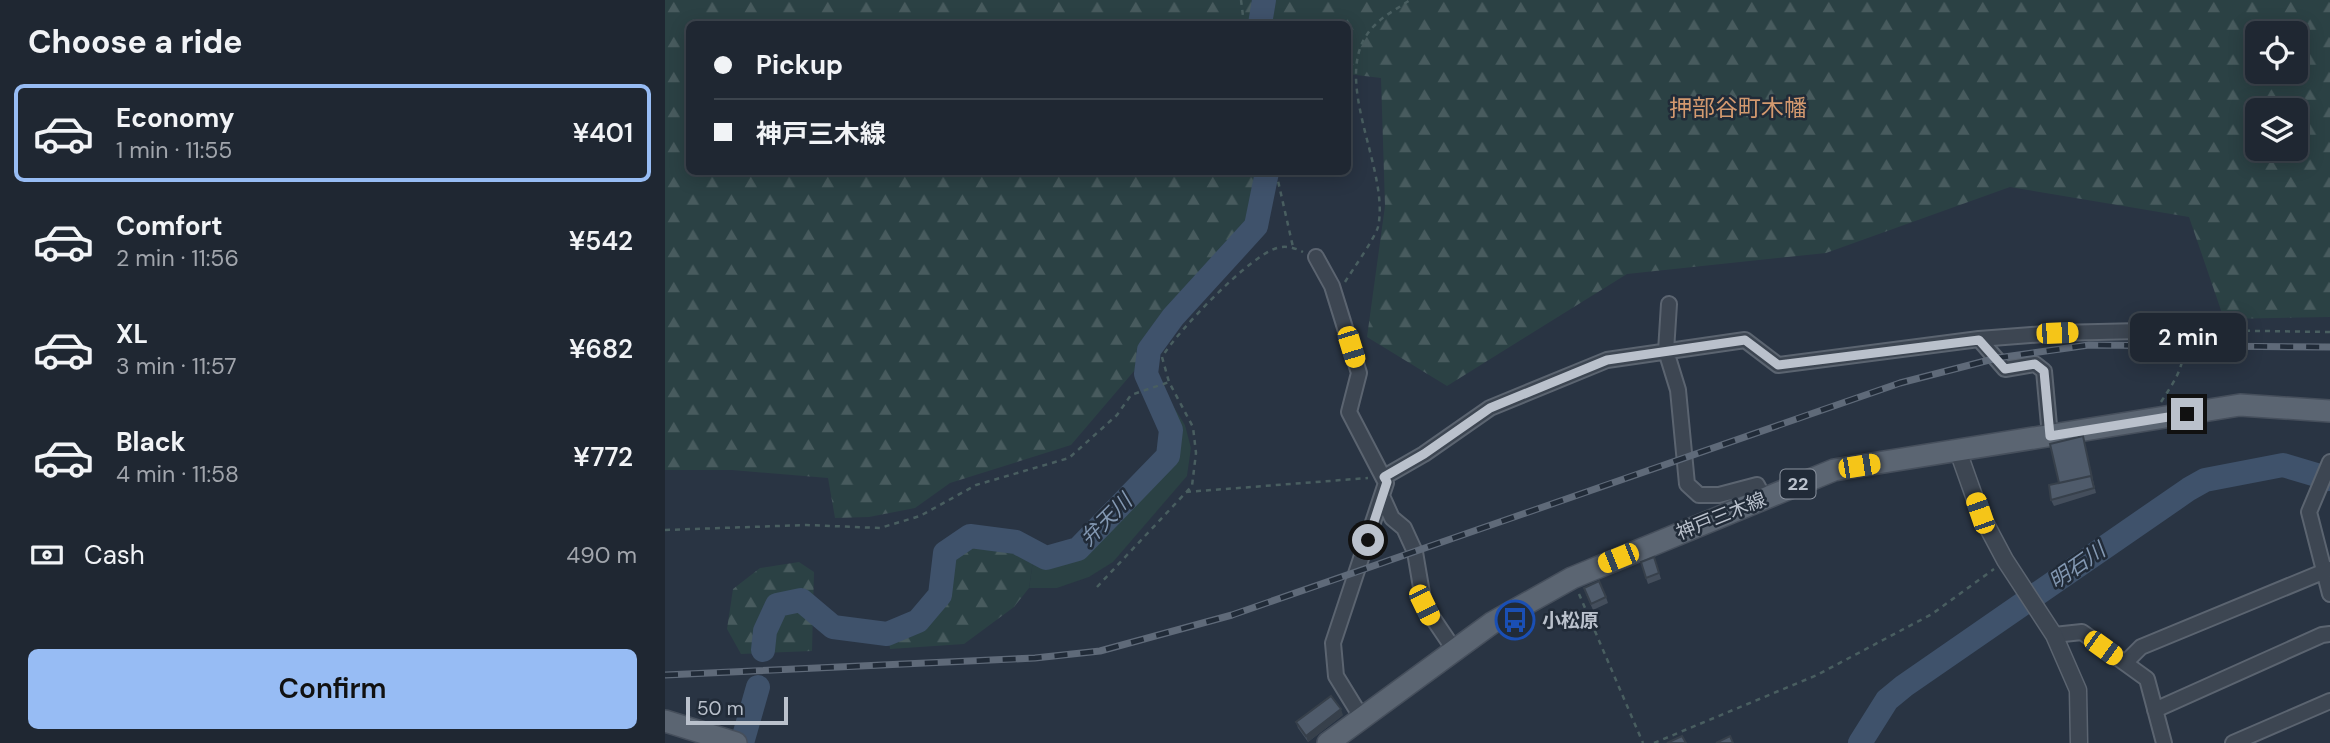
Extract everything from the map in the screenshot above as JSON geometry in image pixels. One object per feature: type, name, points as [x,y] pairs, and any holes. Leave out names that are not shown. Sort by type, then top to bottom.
[{"type":"main road","name":"神戸三木線","points":[[1328,743],[1363,720],[1492,623],[1572,578],[1834,470],[2240,405],[2330,411]]},
{"type":"main road","points":[[665,721],[731,741]]},
{"type":"street","points":[[1316,257],[1335,296],[1359,373],[1349,412],[1387,482],[1333,643],[1336,676],[1363,720]]},
{"type":"street","points":[[1669,304],[1667,351],[1678,390],[1687,484],[1699,495],[1719,495],[1757,485],[1764,498]]},
{"type":"street","points":[[1384,477],[1424,454],[1490,408],[1607,360],[1745,340],[1778,365],[2057,333],[2182,330]]},
{"type":"street","points":[[1979,340],[2005,369],[2035,364],[2044,371],[2050,436]]},
{"type":"street","points":[[1958,451],[1980,513],[2005,560],[2054,635],[2078,690],[2079,743]]},
{"type":"street","points":[[2330,462],[2309,512],[2327,569],[2330,594]]},
{"type":"street","points":[[1382,496],[1392,517],[1404,528],[1415,552],[1424,605],[1455,651]]},
{"type":"street","points":[[2125,663],[2141,646],[2327,569]]},
{"type":"street","points":[[2054,635],[2082,632],[2147,679],[2164,743]]},
{"type":"street","points":[[2155,710],[2322,635],[2330,634]]},
{"type":"street","points":[[2233,743],[2330,701]]},
{"type":"path","points":[[1241,0],[1244,21]]},
{"type":"path","points":[[1335,296],[1378,228],[1379,201],[1363,122],[1357,57],[1374,25],[1410,0]]},
{"type":"path","points":[[1277,175],[1293,247]]},
{"type":"path","points":[[1097,587],[1192,486],[1196,453],[1193,427],[1169,382],[1162,357],[1173,338],[1240,273],[1276,248],[1293,247],[1316,257]]},
{"type":"path","points":[[2160,418],[2159,405],[2180,374],[2184,356],[2182,330],[2330,332]]},
{"type":"path","points":[[665,530],[806,525],[880,528],[890,526],[920,516],[976,485],[1069,458],[1117,415],[1131,394],[1169,382]]},
{"type":"path","points":[[1186,492],[1384,477]]},
{"type":"path","points":[[1654,743],[1829,669],[1932,614],[2005,560]]},
{"type":"path","points":[[1572,578],[1643,743]]},
{"type":"green space","points":[[665,0],[2330,0],[2330,317],[2224,319],[2189,217],[2010,187],[1826,253],[1627,274],[1447,386],[1367,337],[1385,206],[1381,78],[1351,74],[1351,21],[686,21],[686,175],[1270,175],[1233,255],[1071,445],[950,483],[915,508],[869,517],[835,518],[828,478],[732,470],[665,470]]},
{"type":"green space","points":[[1162,388],[1185,425],[1191,448],[1187,476],[1113,562],[1089,577],[1057,588],[1029,588],[1033,560],[1053,565],[1093,546],[1158,480],[1175,450],[1175,429],[1157,392]]},
{"type":"green space","points":[[970,543],[1009,545],[1033,560],[1029,588],[1014,607],[964,644],[890,649],[889,641],[926,626],[945,595],[950,563]]},
{"type":"green space","points":[[799,562],[814,572],[812,651],[741,654],[727,629],[733,589],[760,568]]},
{"type":"building","points":[[2083,436],[2092,478],[2091,476],[2059,483],[2050,444]]},
{"type":"building","points":[[2091,476],[2094,488],[2051,500],[2049,485]]},
{"type":"building","points":[[1654,557],[1659,573],[1646,578],[1641,562]]},
{"type":"building","points":[[1599,581],[1606,597],[1591,604],[1584,588]]},
{"type":"building","points":[[1331,696],[1341,709],[1306,736],[1296,722]]},
{"type":"building","points":[[1682,736],[1686,743],[1667,743]]},
{"type":"building","points":[[1730,736],[1733,743],[1716,743]]},
{"type":"waterway","name":"弁天川","points":[[1260,21],[1264,0]]},
{"type":"waterway","name":"弁天川","points":[[763,650],[765,631],[777,605],[801,600],[833,627],[887,634],[918,621],[940,595],[945,553],[970,536],[1016,542],[1046,558],[1078,549],[1168,456],[1171,430],[1146,374],[1149,350],[1173,317],[1256,226],[1266,175]]},
{"type":"waterway","name":"明石川","points":[[1860,743],[1887,700],[1904,686],[2205,480],[2283,465],[2330,479]]},
{"type":"waterway","name":"弁天川","points":[[742,743],[758,687]]},
{"type":"railway","points":[[665,675],[1035,658],[1100,651],[1232,615],[1900,383],[1997,358],[2089,345],[2330,347]]},
{"type":"place","name":"小松原","points":[[1515,620]]},
{"type":"district","name":"押部谷町木幡","points":[[1738,108]]},
{"type":"route","points":[[1368,540],[1387,482],[1384,477],[1424,454],[1490,408],[1607,360],[1745,340],[1778,365],[1979,340],[2005,369],[2035,364],[2044,371],[2050,436],[2187,414]]}]
